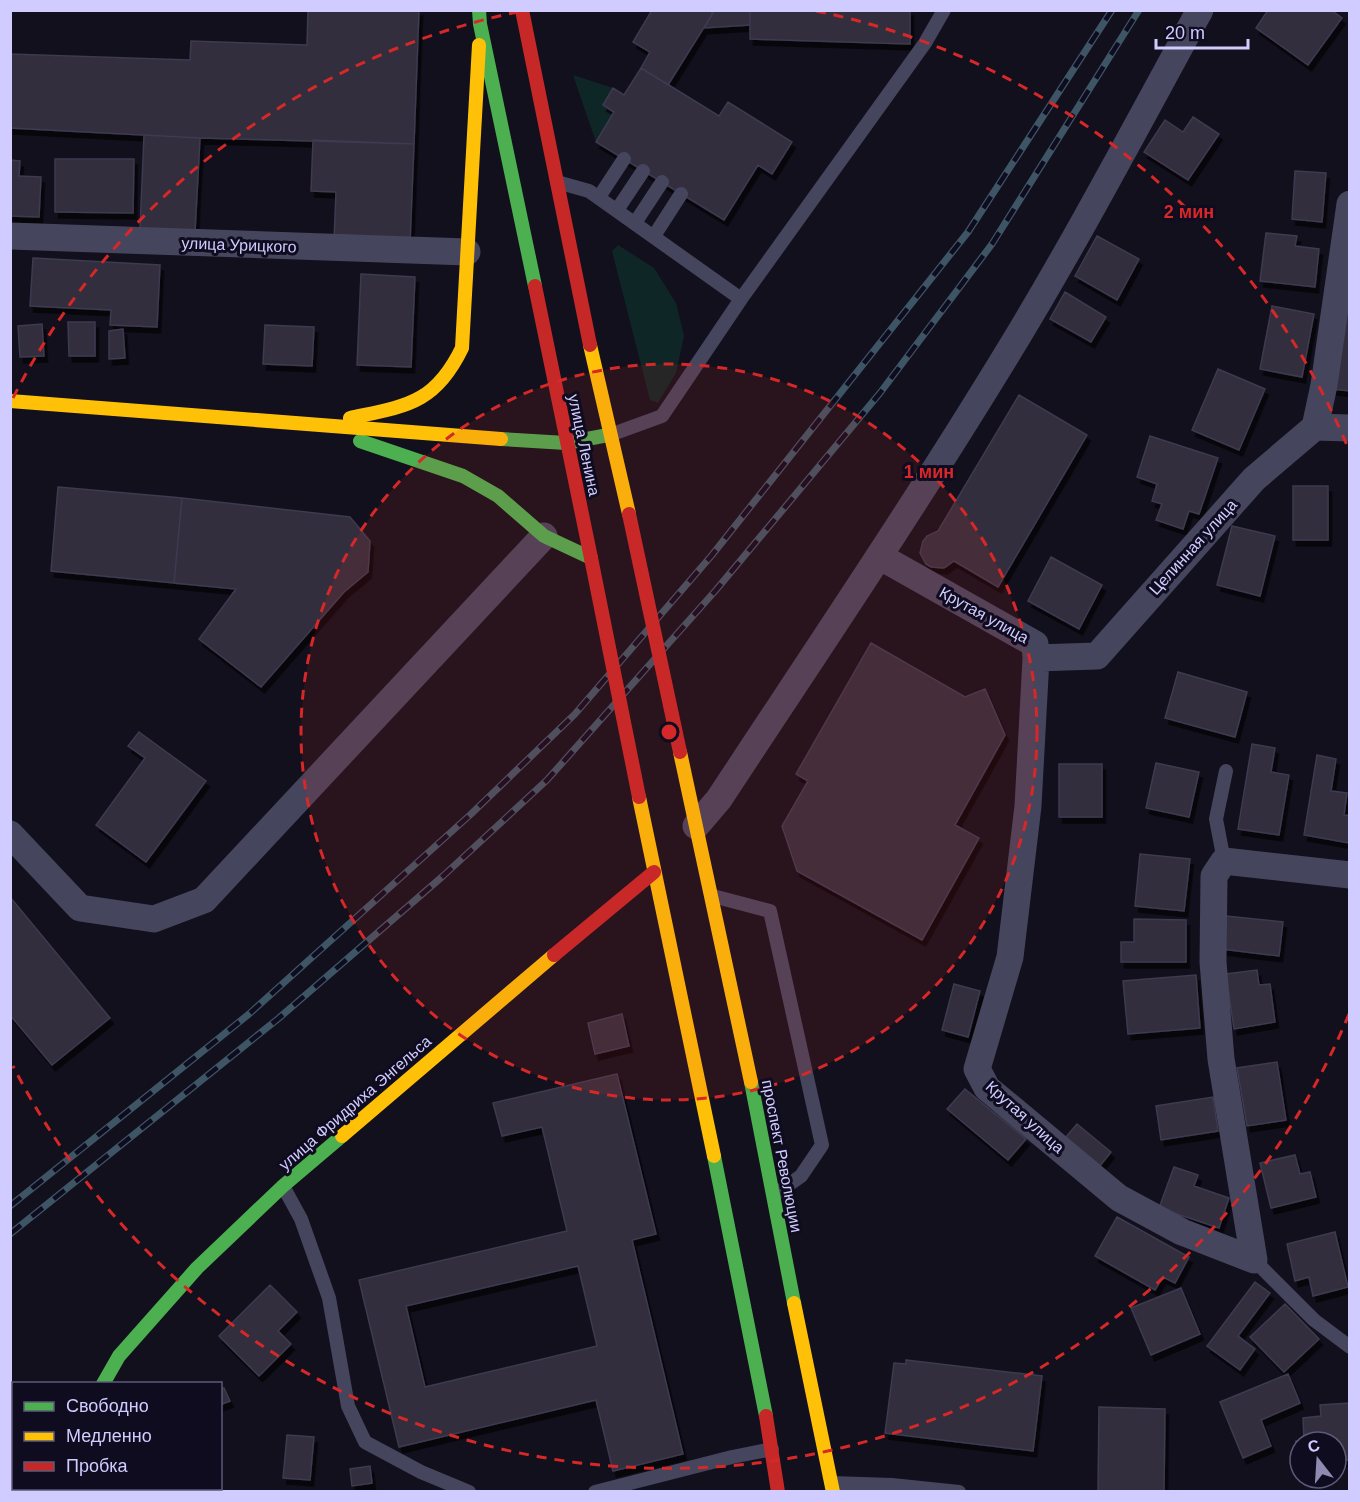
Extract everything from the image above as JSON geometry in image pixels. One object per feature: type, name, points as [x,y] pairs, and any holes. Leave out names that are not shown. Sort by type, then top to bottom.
[{"type":"main road","name":"улица Ленина","points":[[522,10],[535,88],[608,435],[629,514],[696,826]]},
{"type":"main road","name":"улица Ленина","points":[[316,425],[406,406],[441,382],[454,366],[462,348],[480,17]]},
{"type":"main road","name":"улица Ленина","points":[[480,17],[654,872]]},
{"type":"main road","points":[[10,401],[408,433],[566,443],[608,435]]},
{"type":"main road","points":[[316,425],[464,476],[498,496],[544,536],[591,558]]},
{"type":"main road","name":"проспект Революции","points":[[696,826],[833,1487]]},
{"type":"main road","points":[[654,872],[708,1126],[772,1449],[778,1491]]},
{"type":"main road","name":"улица Фридриха Энгельса","points":[[104,1382],[119,1356],[197,1268],[283,1186],[654,872]]},
{"type":"street","points":[[696,826],[719,799],[879,556],[998,369],[1053,276],[1200,10]]},
{"type":"street","points":[[1350,204],[1324,385],[1315,427],[1350,428]]},
{"type":"street","name":"улица Урицкого","points":[[10,236],[467,252]]},
{"type":"street","name":"Целинная улица","points":[[1036,658],[1097,656],[1254,479],[1315,427]]},
{"type":"street","points":[[10,834],[81,908],[154,919],[204,900],[544,536]]},
{"type":"street","name":"Крутая улица","points":[[879,556],[1035,644],[1028,806],[1010,957],[977,1069],[987,1088],[1119,1198],[1182,1232],[1254,1260]]},
{"type":"street","points":[[1254,1260],[1221,1059],[1212,962],[1214,876],[1224,861],[1350,875]]},
{"type":"lane","points":[[608,435],[662,416],[741,299],[925,43],[944,10]]},
{"type":"lane","points":[[599,197],[624,159]]},
{"type":"lane","points":[[617,210],[643,171]]},
{"type":"lane","points":[[556,182],[589,191],[599,197],[741,299]]},
{"type":"lane","points":[[635,223],[662,182]]},
{"type":"lane","points":[[654,236],[681,194]]},
{"type":"lane","points":[[1224,861],[1216,819],[1226,771]]},
{"type":"lane","points":[[711,895],[770,910],[822,1145],[801,1176],[774,1195]]},
{"type":"lane","points":[[283,1186],[301,1219],[329,1298],[348,1406],[365,1442],[421,1473],[470,1491]]},
{"type":"lane","points":[[1254,1260],[1314,1320],[1350,1347]]},
{"type":"lane","points":[[595,1491],[772,1449]]},
{"type":"lane","points":[[833,1487],[892,1485],[959,1491]]},
{"type":"green space","points":[[573,75],[613,88],[603,105],[614,112],[596,142]]},
{"type":"green space","points":[[618,245],[654,268],[676,303],[684,336],[676,373],[658,403],[650,400],[612,251]]},
{"type":"building","points":[[308,10],[419,10],[414,144],[200,138],[10,128],[10,54],[190,60],[191,41],[307,45]]},
{"type":"building","points":[[652,10],[708,10],[713,13],[668,85],[641,68],[650,52],[633,42]]},
{"type":"building","points":[[708,10],[750,10],[750,25],[704,28],[713,13]]},
{"type":"building","points":[[750,10],[910,10],[910,44],[750,39]]},
{"type":"building","points":[[1268,10],[1331,10],[1342,18],[1308,65],[1256,28]]},
{"type":"building","points":[[641,68],[719,116],[728,102],[792,142],[772,174],[758,165],[724,220],[596,142],[614,112],[603,105],[613,88],[624,95]]},
{"type":"building","points":[[1193,117],[1219,134],[1188,180],[1144,152],[1165,120],[1183,132]]},
{"type":"building","points":[[144,135],[200,138],[195,232],[140,229]]},
{"type":"building","points":[[313,140],[414,144],[410,243],[334,240],[336,192],[311,191]]},
{"type":"building","points":[[55,159],[134,159],[133,213],[55,212]]},
{"type":"building","points":[[10,160],[20,161],[19,176],[41,177],[39,217],[10,216]]},
{"type":"building","points":[[1295,171],[1326,173],[1322,222],[1292,219]]},
{"type":"building","points":[[1266,233],[1297,236],[1295,246],[1319,249],[1315,287],[1260,281]]},
{"type":"building","points":[[1097,236],[1139,259],[1117,300],[1075,276]]},
{"type":"building","points":[[33,258],[160,265],[157,327],[110,325],[111,310],[30,306]]},
{"type":"building","points":[[361,274],[415,277],[411,367],[357,365]]},
{"type":"building","points":[[1065,292],[1106,317],[1091,342],[1050,319]]},
{"type":"building","points":[[1272,306],[1314,314],[1302,377],[1260,369]]},
{"type":"building","points":[[1342,308],[1350,309],[1350,391],[1332,389]]},
{"type":"building","points":[[68,322],[95,322],[95,356],[69,356]]},
{"type":"building","points":[[42,324],[44,356],[20,357],[18,326]]},
{"type":"building","points":[[265,325],[314,327],[312,366],[263,364]]},
{"type":"building","points":[[123,329],[125,358],[109,359],[109,331]]},
{"type":"building","points":[[1218,369],[1265,389],[1239,450],[1192,430]]},
{"type":"building","points":[[1019,395],[1087,435],[998,587],[954,561],[944,568],[931,567],[926,564],[920,553],[923,541],[927,536],[938,531]]},
{"type":"building","points":[[1150,436],[1218,458],[1199,514],[1189,511],[1183,529],[1156,520],[1162,504],[1152,501],[1157,484],[1137,477]]},
{"type":"building","points":[[1293,486],[1328,486],[1328,540],[1293,540]]},
{"type":"building","points":[[58,487],[182,498],[174,583],[51,571]]},
{"type":"building","points":[[182,498],[350,517],[370,541],[368,572],[344,592],[261,687],[199,639],[236,589],[174,583]]},
{"type":"building","points":[[1232,526],[1275,536],[1260,596],[1217,585]]},
{"type":"building","points":[[1051,557],[1102,585],[1079,629],[1028,601]]},
{"type":"building","points":[[871,643],[965,697],[985,689],[1005,735],[955,825],[979,838],[922,940],[797,871],[782,826],[808,781],[796,774]]},
{"type":"building","points":[[1178,672],[1247,692],[1235,737],[1165,718]]},
{"type":"building","points":[[139,732],[206,781],[146,862],[96,825],[145,758],[128,746]]},
{"type":"building","points":[[1252,744],[1275,748],[1271,772],[1289,775],[1279,835],[1238,829]]},
{"type":"building","points":[[1317,755],[1336,759],[1331,791],[1347,793],[1344,815],[1350,816],[1350,843],[1304,835]]},
{"type":"building","points":[[1156,763],[1199,772],[1189,817],[1146,808]]},
{"type":"building","points":[[1059,764],[1102,764],[1102,817],[1059,817]]},
{"type":"building","points":[[1140,854],[1190,859],[1184,911],[1135,906]]},
{"type":"building","points":[[10,897],[110,1018],[52,1065],[10,1015]]},
{"type":"building","points":[[1226,916],[1283,922],[1279,956],[1222,949]]},
{"type":"building","points":[[1134,919],[1186,920],[1186,962],[1121,962],[1121,942],[1134,942]]},
{"type":"building","points":[[1257,970],[1259,985],[1270,984],[1275,1022],[1234,1029],[1226,974]]},
{"type":"building","points":[[1196,975],[1200,1028],[1128,1034],[1123,981]]},
{"type":"building","points":[[954,984],[980,991],[968,1037],[942,1030]]},
{"type":"building","points":[[622,1014],[629,1046],[595,1054],[588,1023]]},
{"type":"building","points":[[1277,1062],[1286,1120],[1247,1126],[1237,1068]]},
{"type":"building","points":[[617,1074],[656,1234],[632,1240],[683,1454],[613,1471],[596,1400],[399,1447],[359,1280],[567,1231],[542,1127],[502,1136],[493,1103]],"holes":[[[578,1266],[597,1346],[425,1387],[406,1306]]]},
{"type":"building","points":[[965,1089],[1026,1139],[1008,1160],[947,1109]]},
{"type":"building","points":[[1213,1097],[1218,1131],[1161,1140],[1156,1106]]},
{"type":"building","points":[[1077,1124],[1111,1152],[1095,1172],[1060,1144]]},
{"type":"building","points":[[1295,1155],[1300,1174],[1310,1172],[1316,1197],[1271,1208],[1260,1163]]},
{"type":"building","points":[[1174,1167],[1198,1175],[1194,1186],[1229,1198],[1219,1228],[1159,1208]]},
{"type":"building","points":[[1117,1217],[1189,1257],[1175,1283],[1163,1277],[1155,1290],[1095,1256]]},
{"type":"building","points":[[1335,1232],[1348,1287],[1313,1296],[1309,1277],[1295,1281],[1287,1244]]},
{"type":"building","points":[[1255,1282],[1270,1293],[1238,1336],[1255,1349],[1240,1370],[1207,1346]]},
{"type":"building","points":[[270,1285],[297,1312],[278,1331],[291,1344],[259,1376],[219,1336]]},
{"type":"building","points":[[1181,1288],[1200,1334],[1151,1355],[1131,1308]]},
{"type":"building","points":[[1285,1304],[1319,1339],[1284,1372],[1250,1337]]},
{"type":"building","points":[[906,1360],[1042,1376],[1033,1451],[885,1433],[894,1363],[906,1364]]},
{"type":"building","points":[[1288,1374],[1300,1403],[1261,1420],[1271,1446],[1243,1458],[1220,1402]]},
{"type":"building","points":[[222,1388],[224,1388],[230,1401],[222,1404]]},
{"type":"building","points":[[1350,1403],[1350,1460],[1348,1460],[1348,1430],[1304,1430],[1303,1418],[1321,1416],[1320,1405]]},
{"type":"building","points":[[1099,1407],[1165,1409],[1164,1492],[1098,1492]]},
{"type":"building","points":[[287,1435],[314,1437],[310,1480],[283,1478]]},
{"type":"building","points":[[370,1466],[372,1483],[352,1486],[350,1469]]},
{"type":"railway","points":[[10,1206],[249,1014],[470,815],[575,714],[712,555],[968,232],[1112,10]]},
{"type":"railway","points":[[10,1234],[279,1018],[443,876],[547,780],[716,590],[880,393],[992,244],[1139,10]]},
{"type":"traffic: fast","points":[[479,10],[480,24],[535,286]]},
{"type":"traffic: fast","points":[[501,439],[566,443],[608,435]]},
{"type":"traffic: fast","points":[[360,441],[463,476],[498,496],[544,536],[591,558]]},
{"type":"traffic: fast","points":[[751,1082],[794,1303]]},
{"type":"traffic: fast","points":[[104,1382],[119,1356],[197,1268],[283,1186],[342,1136]]},
{"type":"traffic: fast","points":[[714,1156],[766,1416]]},
{"type":"traffic: slow","points":[[350,418],[387,410],[417,400],[441,381],[462,348],[479,45]]},
{"type":"traffic: slow","points":[[590,345],[629,514]]},
{"type":"traffic: slow","points":[[10,401],[501,439]]},
{"type":"traffic: slow","points":[[680,752],[751,1082]]},
{"type":"traffic: slow","points":[[639,797],[714,1156]]},
{"type":"traffic: slow","points":[[342,1136],[554,955]]},
{"type":"traffic: slow","points":[[794,1303],[833,1492]]},
{"type":"traffic: jam","points":[[522,10],[590,345]]},
{"type":"traffic: jam","points":[[535,286],[591,558]]},
{"type":"traffic: jam","points":[[629,514],[680,752]]},
{"type":"traffic: jam","points":[[591,558],[639,797]]},
{"type":"traffic: jam","points":[[554,955],[654,872]]},
{"type":"traffic: jam","points":[[766,1416],[778,1492]]}]
